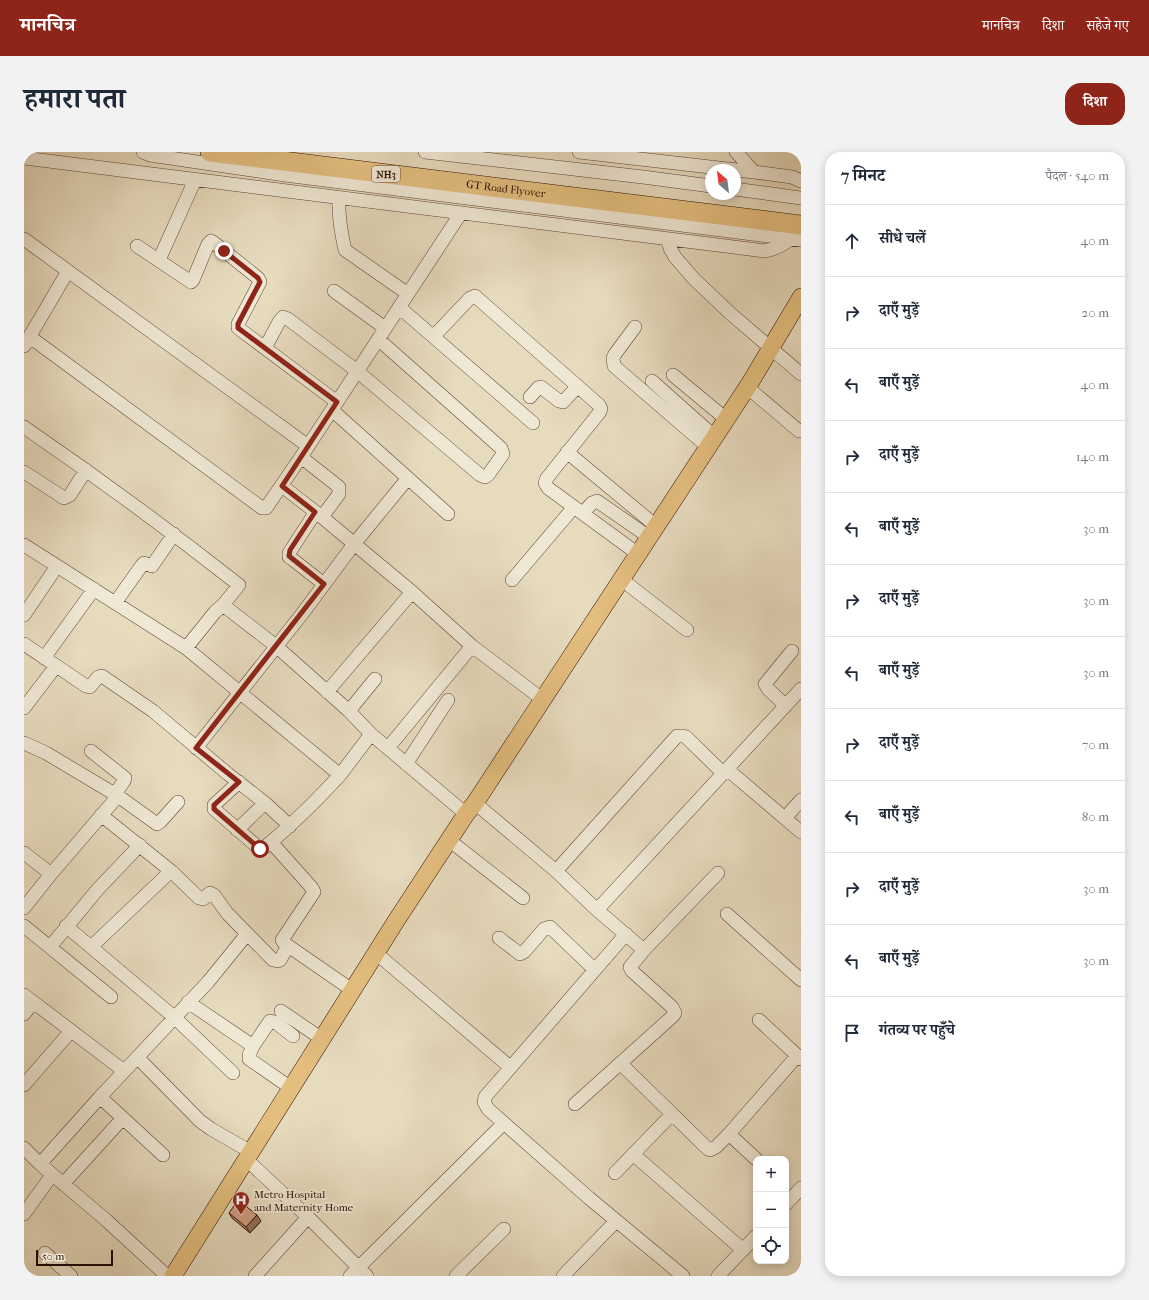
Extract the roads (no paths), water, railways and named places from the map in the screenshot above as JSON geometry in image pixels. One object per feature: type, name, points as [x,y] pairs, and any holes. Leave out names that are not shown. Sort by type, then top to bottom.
[{"type":"highway","name":"GT Road Flyover","points":[[210,152],[562,190],[801,213]]},
{"type":"highway","name":"GT Road Flyover","points":[[313,152],[562,190],[798,234]]},
{"type":"main road","points":[[173,1276],[352,990],[747,387],[801,296]]},
{"type":"street","points":[[143,152],[150,155],[285,175],[798,234]]},
{"type":"street","points":[[425,152],[705,185]]},
{"type":"street","points":[[585,152],[792,177],[801,181]]},
{"type":"street","points":[[736,152],[754,172]]},
{"type":"street","points":[[24,158],[765,251],[784,245],[798,234]]},
{"type":"street","points":[[159,260],[195,180]]},
{"type":"street","points":[[741,190],[801,198]]},
{"type":"street","points":[[339,198],[339,225],[345,250],[408,294]]},
{"type":"street","points":[[68,271],[27,341],[262,508],[268,506],[282,486],[461,213]]},
{"type":"street","points":[[24,239],[308,446]]},
{"type":"street","points":[[668,239],[670,248],[682,266],[731,314],[801,374]]},
{"type":"street","points":[[137,246],[190,281],[193,281],[208,244],[211,241],[258,278],[260,284],[237,326],[334,406],[408,478],[448,514]]},
{"type":"street","points":[[265,348],[278,322],[283,317],[288,319],[357,371],[480,475],[485,477],[488,475],[503,454],[501,448],[382,334],[334,291]]},
{"type":"street","points":[[434,336],[470,298],[475,296],[599,405],[601,409],[599,413],[567,452],[547,478],[545,483],[548,488],[638,554]]},
{"type":"street","points":[[399,307],[532,423]]},
{"type":"street","points":[[635,327],[615,354],[613,358],[614,366],[711,442]]},
{"type":"street","points":[[673,375],[726,419]]},
{"type":"street","points":[[652,381],[711,442]]},
{"type":"street","points":[[530,397],[538,388],[541,387],[562,402],[578,386]]},
{"type":"street","points":[[747,387],[799,431]]},
{"type":"street","points":[[24,427],[174,534],[239,585],[223,606],[215,612],[186,648]]},
{"type":"street","points":[[567,452],[652,532]]},
{"type":"street","points":[[301,457],[339,487],[339,494],[319,515],[289,553],[292,559],[324,584]]},
{"type":"street","points":[[24,472],[64,498],[70,495],[86,470]]},
{"type":"street","points":[[196,748],[354,544],[408,478]]},
{"type":"street","points":[[282,486],[412,592],[472,646],[542,699]]},
{"type":"street","points":[[512,580],[579,510],[597,501],[652,532]]},
{"type":"street","points":[[116,603],[142,565],[152,566],[174,534]]},
{"type":"street","points":[[24,545],[186,648],[340,774]]},
{"type":"street","points":[[24,615],[57,566]]},
{"type":"street","points":[[621,579],[688,630]]},
{"type":"street","points":[[44,658],[94,589]]},
{"type":"street","points":[[327,692],[412,592]]},
{"type":"street","points":[[223,606],[276,646],[406,764],[471,808],[556,871],[597,910],[644,950]]},
{"type":"street","points":[[24,644],[88,687],[92,685],[98,677],[104,676],[152,710],[196,748],[265,803],[290,826]]},
{"type":"street","points":[[388,748],[472,646]]},
{"type":"street","points":[[785,705],[768,689],[765,684],[792,651]]},
{"type":"street","points":[[24,708],[56,666]]},
{"type":"street","points":[[348,711],[375,679]]},
{"type":"street","points":[[597,910],[801,689]]},
{"type":"street","points":[[406,764],[448,700]]},
{"type":"street","points":[[239,782],[214,805],[213,808],[260,849],[272,842],[317,801],[372,734]]},
{"type":"street","points":[[556,871],[677,736],[680,735],[686,737],[725,771],[801,832]]},
{"type":"street","points":[[24,743],[46,752],[116,795],[157,824],[178,802]]},
{"type":"street","points":[[25,905],[101,815],[116,795],[124,781],[125,778],[91,751]]},
{"type":"street","points":[[785,818],[801,800]]},
{"type":"street","points":[[237,830],[265,803]]},
{"type":"street","points":[[101,815],[171,871],[201,899],[210,893],[214,895],[227,913],[275,961],[278,962],[280,960],[288,946]]},
{"type":"street","points":[[449,840],[523,898]]},
{"type":"street","points":[[272,842],[314,892],[282,938],[283,941],[352,990]]},
{"type":"street","points":[[50,946],[98,889],[140,845]]},
{"type":"street","points":[[24,853],[51,874]]},
{"type":"street","points":[[91,947],[171,871]]},
{"type":"street","points":[[576,1104],[675,1013],[672,1007],[631,970],[631,966],[644,950],[718,873]]},
{"type":"street","points":[[727,914],[801,980]]},
{"type":"street","points":[[24,926],[111,996]]},
{"type":"street","points":[[66,926],[174,1017],[233,1073]]},
{"type":"street","points":[[499,938],[520,954],[524,952],[544,929],[550,927],[595,970]]},
{"type":"street","points":[[40,1164],[124,1071],[208,982],[247,934]]},
{"type":"street","points":[[626,934],[510,1067],[485,1097],[484,1102],[488,1109],[616,1221],[683,1276]]},
{"type":"street","points":[[376,953],[510,1067]]},
{"type":"street","points":[[24,1014],[29,999],[124,1071]]},
{"type":"street","points":[[188,1002],[254,1046]]},
{"type":"street","points":[[281,1011],[322,1039]]},
{"type":"street","points":[[620,1063],[710,1150],[716,1147],[729,1134],[799,1058],[759,1020]]},
{"type":"street","points":[[291,1088],[249,1059],[249,1054],[270,1021],[275,1022],[293,1036]]},
{"type":"street","points":[[24,1085],[71,1031]]},
{"type":"street","points":[[137,1057],[200,1121],[249,1156],[308,1217],[358,1273],[504,1123]]},
{"type":"street","points":[[100,1097],[163,1155]]},
{"type":"street","points":[[615,1173],[672,1114]]},
{"type":"street","points":[[63,1184],[123,1118]]},
{"type":"street","points":[[729,1134],[753,1156]]},
{"type":"street","points":[[24,1148],[52,1175],[106,1220],[167,1276]]},
{"type":"street","points":[[633,1154],[743,1250]]},
{"type":"street","points":[[24,1214],[52,1175]]},
{"type":"street","points":[[254,1276],[308,1217]]},
{"type":"street","points":[[563,1276],[616,1221]]},
{"type":"street","points":[[456,1276],[504,1229]]},
{"type":"street","points":[[718,1276],[753,1239]]},
{"type":"street","points":[[45,1253],[71,1276]]},
{"type":"place","name":"Metro Hospital and Maternity Home","points":[[241,1215]]}]
